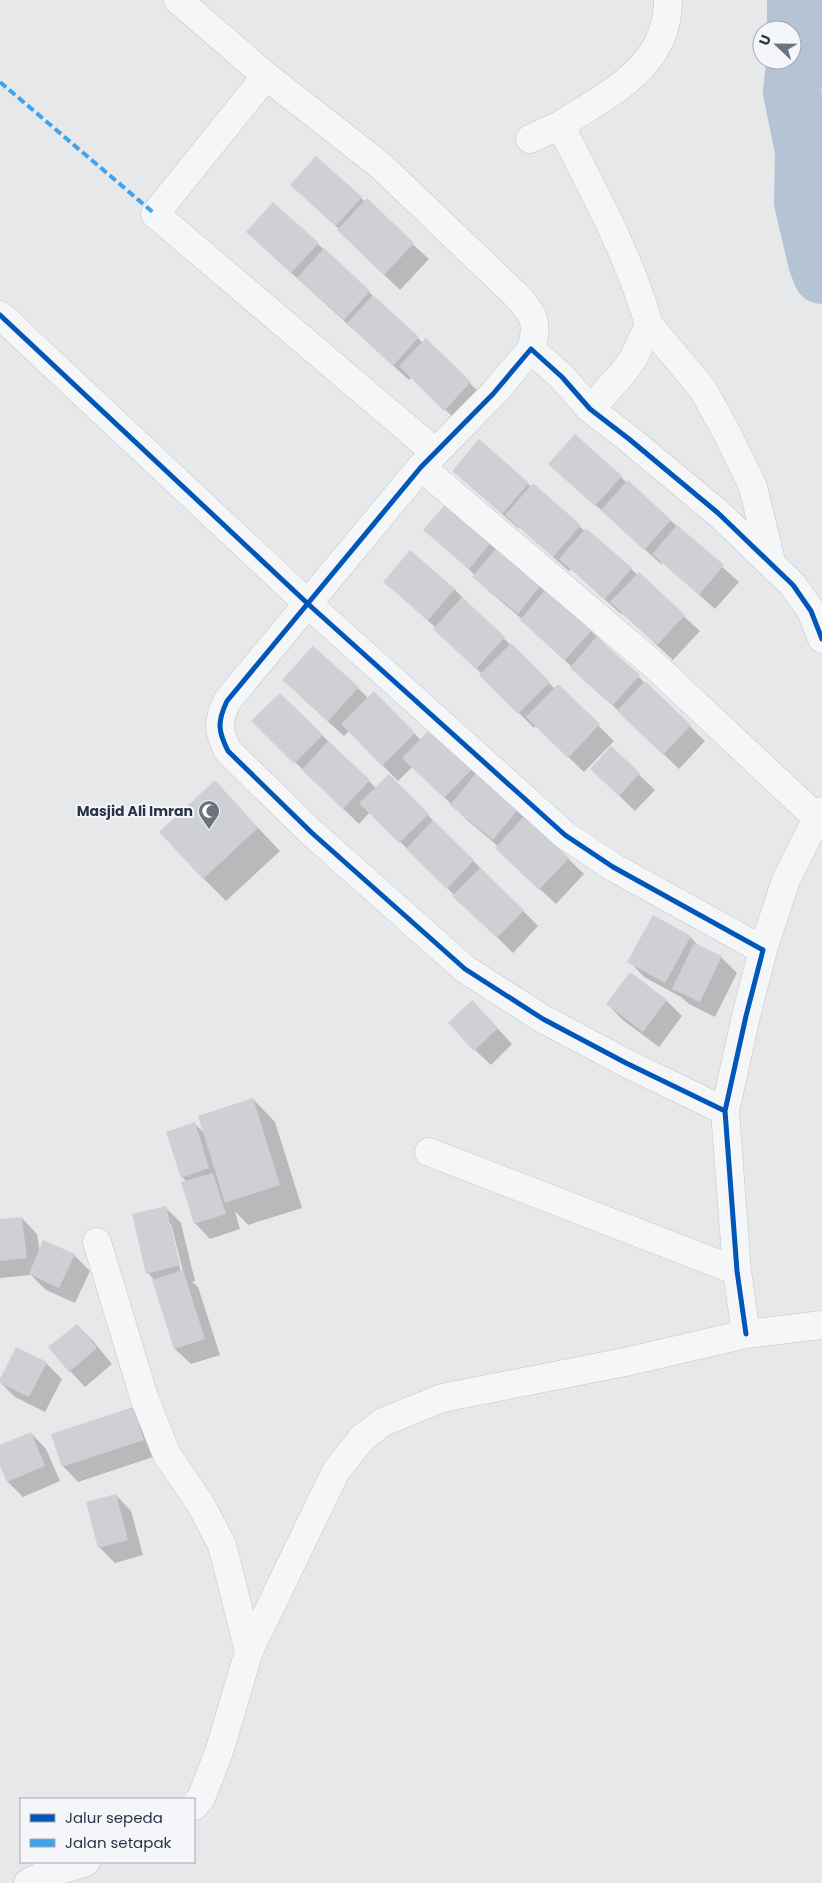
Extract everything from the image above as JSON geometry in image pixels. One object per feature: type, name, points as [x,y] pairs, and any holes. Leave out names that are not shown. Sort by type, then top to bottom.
[{"type":"street","points":[[178,0],[266,76],[380,164],[516,295],[530,311],[536,327],[531,348],[493,394],[428,459],[227,701],[221,713],[218,727],[228,751],[312,833],[465,969],[543,1019],[626,1063],[725,1110]]},
{"type":"street","points":[[530,139],[560,125],[617,89],[639,72],[654,52],[668,18],[668,0]]},
{"type":"street","points":[[266,76],[155,214],[819,814],[786,880],[763,950],[725,1110],[737,1271],[746,1334]]},
{"type":"street","points":[[560,125],[614,232],[641,299],[648,325],[702,388],[727,434],[753,488],[772,565]]},
{"type":"street","points":[[0,315],[307,603],[565,835],[613,867],[763,950]]},
{"type":"street","points":[[590,409],[634,358],[648,325]]},
{"type":"street","points":[[531,348],[562,377],[590,409],[629,438],[718,513],[793,585],[811,611],[822,639]]},
{"type":"street","points":[[429,1152],[737,1271]]},
{"type":"street","points":[[97,1242],[144,1397],[167,1455],[211,1520],[222,1545],[249,1651]]},
{"type":"street","points":[[195,1805],[201,1798],[219,1752],[249,1651],[336,1471],[362,1438],[383,1422],[442,1398],[624,1362],[746,1334],[820,1321]]},
{"type":"street","points":[[28,1883],[43,1875],[83,1863]]},
{"type":"building","points":[[316,156],[362,197],[336,226],[290,185]]},
{"type":"building","points":[[367,198],[414,243],[384,275],[337,230]]},
{"type":"building","points":[[273,202],[319,243],[291,273],[246,232]]},
{"type":"building","points":[[324,248],[370,291],[344,320],[297,278]]},
{"type":"building","points":[[373,295],[419,337],[393,366],[347,323]]},
{"type":"building","points":[[426,338],[471,382],[444,411],[399,366]]},
{"type":"building","points":[[575,434],[622,476],[595,506],[548,464]]},
{"type":"building","points":[[479,439],[529,483],[502,514],[452,471]]},
{"type":"building","points":[[628,480],[671,520],[644,550],[601,510]]},
{"type":"building","points":[[533,483],[581,525],[553,557],[505,515]]},
{"type":"building","points":[[449,500],[494,539],[469,569],[423,530]]},
{"type":"building","points":[[677,525],[724,565],[699,595],[652,554]]},
{"type":"building","points":[[586,528],[632,568],[605,599],[559,559]]},
{"type":"building","points":[[499,545],[543,582],[518,614],[472,577]]},
{"type":"building","points":[[410,550],[455,589],[428,620],[383,582]]},
{"type":"building","points":[[639,572],[685,615],[657,645],[610,602]]},
{"type":"building","points":[[546,589],[592,630],[565,660],[520,620]]},
{"type":"building","points":[[462,597],[505,637],[476,669],[433,629]]},
{"type":"building","points":[[596,637],[640,675],[613,705],[570,668]]},
{"type":"building","points":[[511,643],[550,682],[518,714],[479,675]]},
{"type":"building","points":[[313,646],[359,687],[328,721],[282,680]]},
{"type":"building","points":[[645,681],[691,725],[663,755],[617,711]]},
{"type":"building","points":[[558,684],[600,724],[568,758],[526,717]]},
{"type":"building","points":[[374,691],[415,733],[382,766],[341,724]]},
{"type":"building","points":[[280,693],[323,735],[294,764],[251,721]]},
{"type":"building","points":[[433,726],[475,766],[444,798],[402,758]]},
{"type":"building","points":[[328,741],[370,780],[343,809],[302,770]]},
{"type":"building","points":[[611,746],[640,773],[619,796],[590,769]]},
{"type":"building","points":[[476,773],[519,808],[493,840],[450,805]]},
{"type":"building","points":[[389,774],[429,814],[399,843],[359,803]]},
{"type":"building","name":"Masjid Ali Imran","points":[[215,780],[258,828],[203,879],[159,832]]},
{"type":"building","points":[[524,816],[569,858],[539,890],[495,848]]},
{"type":"building","points":[[433,820],[474,860],[447,889],[406,849]]},
{"type":"building","points":[[480,868],[524,910],[497,938],[452,896]]},
{"type":"building","points":[[653,915],[691,936],[665,983],[627,962]]},
{"type":"building","points":[[694,943],[722,956],[700,1002],[672,989]]},
{"type":"building","points":[[630,972],[667,1000],[643,1032],[606,1004]]},
{"type":"building","points":[[472,1000],[498,1028],[474,1051],[448,1023]]},
{"type":"building","points":[[253,1098],[280,1185],[225,1203],[198,1116]]},
{"type":"building","points":[[195,1122],[209,1168],[181,1178],[166,1132]]},
{"type":"building","points":[[213,1173],[226,1214],[194,1224],[181,1182]]},
{"type":"building","points":[[166,1206],[180,1265],[146,1274],[132,1214]]},
{"type":"building","points":[[22,1217],[27,1258],[0,1261],[0,1219]]},
{"type":"building","points":[[43,1240],[75,1254],[59,1288],[29,1274]]},
{"type":"building","points":[[183,1270],[205,1339],[174,1349],[152,1280]]},
{"type":"building","points":[[77,1324],[97,1348],[69,1372],[48,1347]]},
{"type":"building","points":[[16,1347],[47,1362],[29,1397],[0,1383],[0,1379]]},
{"type":"building","points":[[133,1407],[144,1440],[62,1467],[51,1434]]},
{"type":"building","points":[[31,1432],[45,1466],[7,1482],[0,1466],[0,1445]]},
{"type":"building","points":[[116,1494],[128,1540],[98,1548],[86,1502]]},
{"type":"waterway","points":[[796,0],[796,57],[792,92],[804,151],[803,202],[817,262],[822,275]]},
{"type":"marked path","points":[[0,82],[155,214]]},
{"type":"cycle path","points":[[0,315],[307,603],[565,835],[613,867],[763,950],[725,1111],[737,1271],[746,1334]]},
{"type":"cycle path","points":[[725,1111],[626,1063],[543,1019],[465,969],[312,833],[228,751],[222,738],[220,721],[227,701],[421,467],[493,394],[531,349],[562,377],[590,409],[718,513],[793,585],[811,611],[822,639]]},
{"type":"place","name":"Masjid Ali Imran","points":[[209,830]]}]
